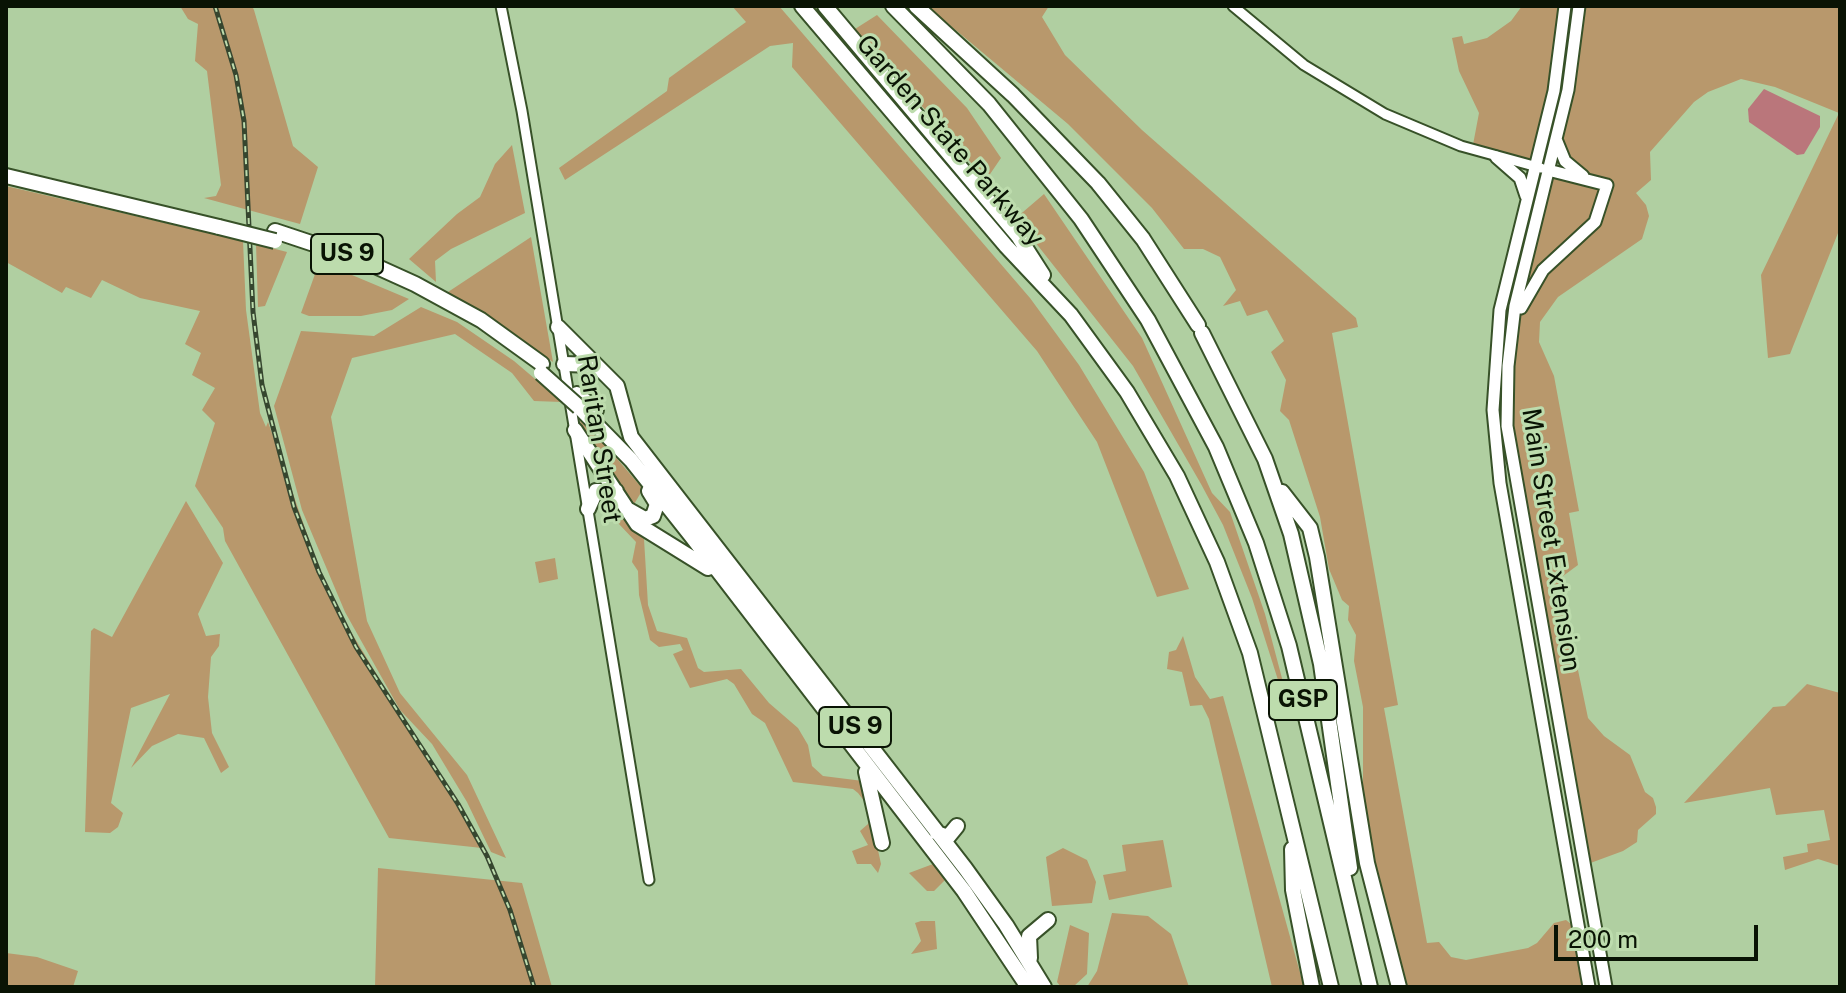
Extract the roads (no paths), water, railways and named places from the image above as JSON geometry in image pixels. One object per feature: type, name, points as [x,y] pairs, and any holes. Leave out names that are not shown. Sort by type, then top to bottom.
[{"type":"highway","name":"Garden State Parkway","points":[[825,6],[1018,236],[1140,412],[1203,530],[1250,653],[1331,987]]},
{"type":"highway","name":"Garden State Parkway","points":[[893,6],[989,104],[1066,198],[1136,299],[1196,406],[1237,496],[1274,595],[1302,694],[1370,987]]},
{"type":"highway","name":"Garden State Parkway","points":[[804,9],[1006,246],[1063,305]]},
{"type":"highway","name":"Garden State Parkway","points":[[922,11],[1030,112],[1114,201],[1157,258],[1200,329],[1274,482],[1299,564],[1321,664],[1357,928]]},
{"type":"highway","name":"US 9","points":[[6,167],[38,180]]},
{"type":"highway","name":"US 9","points":[[6,176],[38,180],[275,236],[410,286],[452,308],[542,368],[578,400],[631,460],[997,937],[1028,987]]},
{"type":"highway","points":[[558,327],[623,395],[627,430],[657,473]]},
{"type":"highway","points":[[563,356],[583,353]]},
{"type":"highway","points":[[563,356],[596,366]]},
{"type":"highway","points":[[596,410],[614,410],[623,395]]},
{"type":"highway","name":"US 9","points":[[578,400],[596,410],[657,473],[996,911],[1044,987]]},
{"type":"highway","points":[[575,430],[644,530],[695,557],[728,588]]},
{"type":"highway","points":[[629,509],[648,519],[657,508],[631,460]]},
{"type":"highway","points":[[1274,482],[1310,528],[1325,596],[1369,874],[1399,987]]},
{"type":"highway","points":[[588,509],[596,491],[616,491]]},
{"type":"highway","points":[[857,754],[871,786],[882,843]]},
{"type":"highway","points":[[1291,817],[1293,890],[1312,987]]},
{"type":"highway","points":[[937,833],[948,837],[957,826]]},
{"type":"highway","points":[[996,911],[1017,924],[1048,920],[1029,936],[1032,966]]},
{"type":"highway","points":[[978,923],[997,937]]},
{"type":"main road","name":"Main Street Extension","points":[[1565,6],[1559,66],[1496,335],[1493,424],[1500,483],[1589,987]]},
{"type":"main road","name":"Main Street Extension","points":[[1579,6],[1575,52],[1510,339],[1507,391],[1512,464],[1606,987]]},
{"type":"main road","points":[[1556,139],[1565,161],[1590,180]]},
{"type":"main road","points":[[1496,157],[1520,178],[1527,199]]},
{"type":"main road","points":[[1510,339],[1529,289],[1547,266],[1592,226],[1607,185],[1548,170]]},
{"type":"main road","points":[[1569,868],[1585,865]]},
{"type":"street","name":"Raritan Street","points":[[501,6],[563,356],[649,880]]},
{"type":"street","points":[[1233,6],[1304,65],[1355,98],[1430,135],[1548,170]]},
{"type":"railway","points":[[215,6],[236,75],[244,121],[253,312],[262,385],[294,507],[319,572],[356,647],[458,804],[487,856],[510,910],[534,987]]}]
